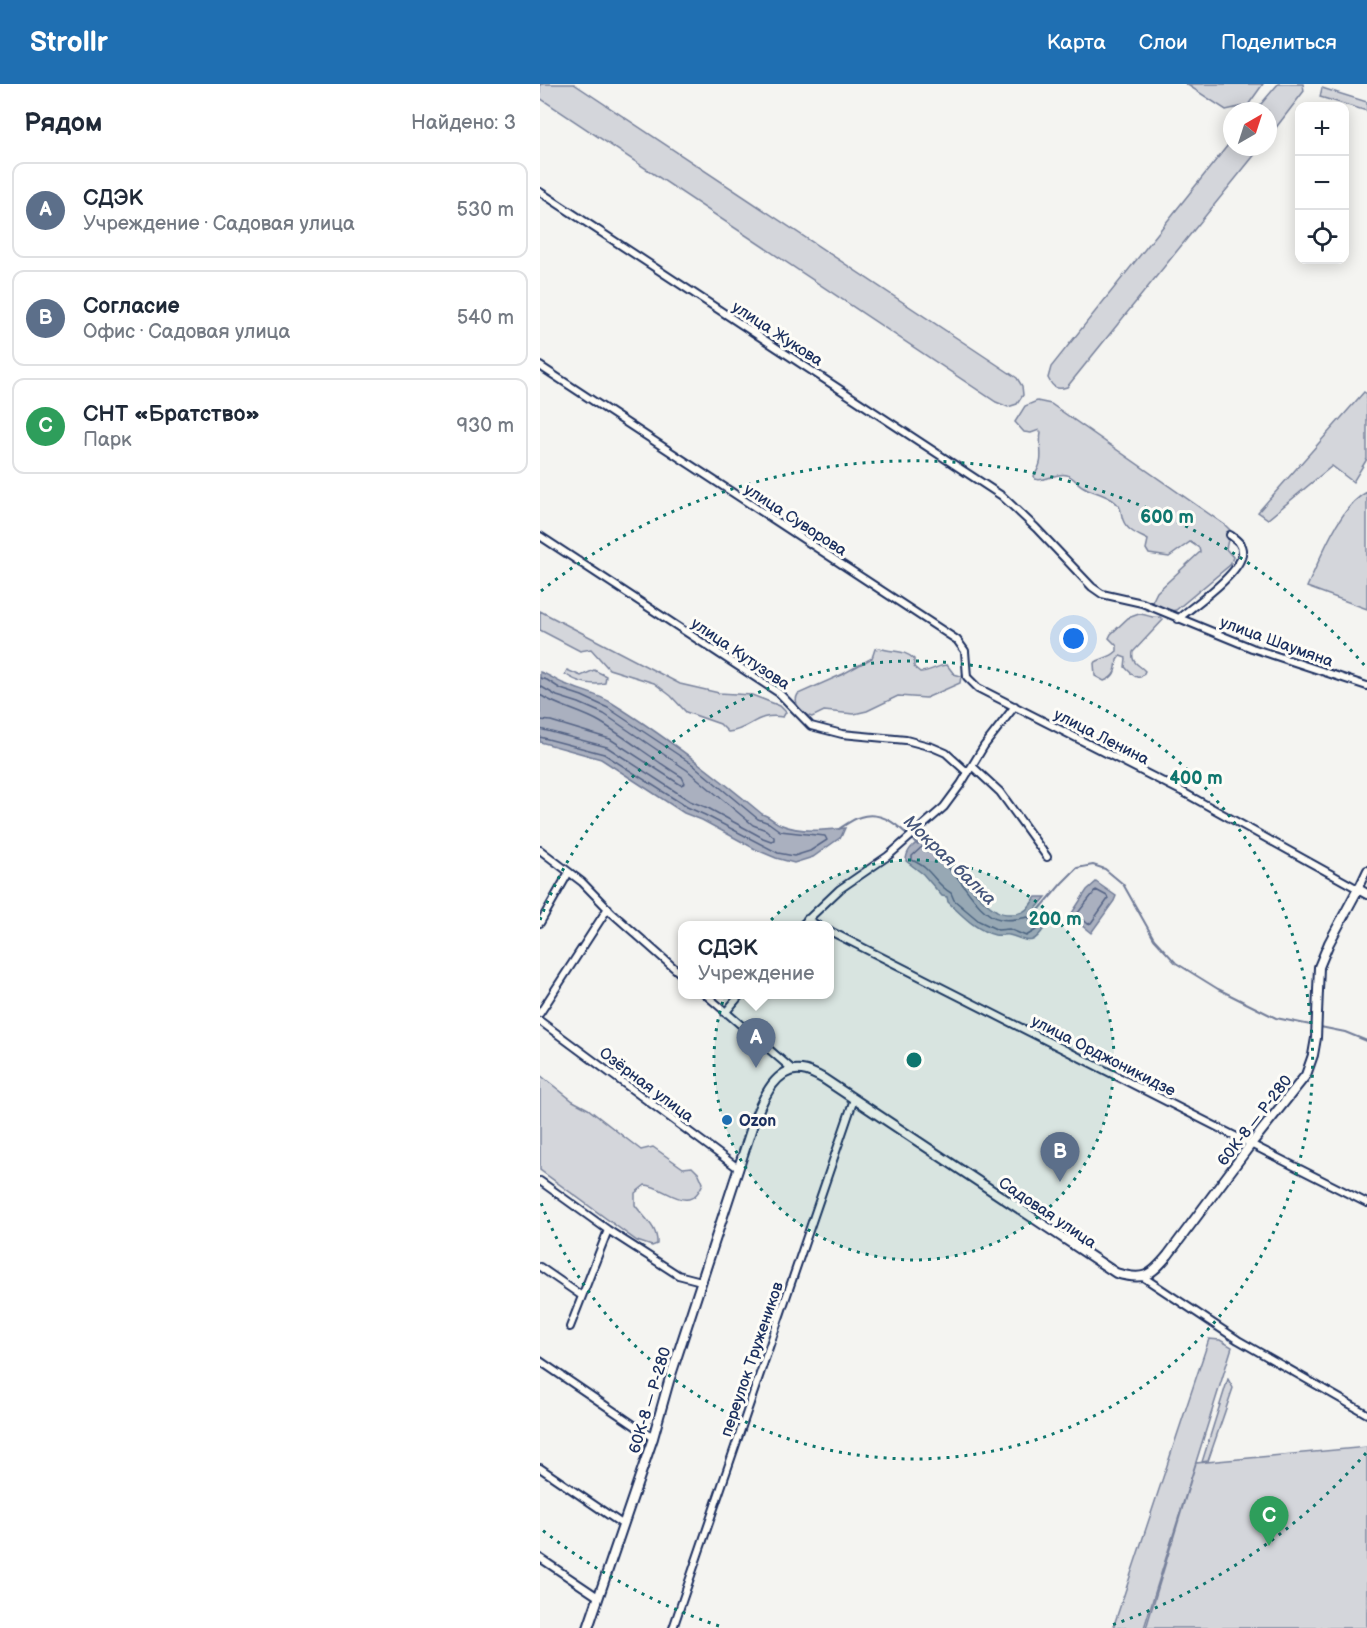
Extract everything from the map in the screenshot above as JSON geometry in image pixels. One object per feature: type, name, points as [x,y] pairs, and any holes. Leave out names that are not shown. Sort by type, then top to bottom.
[{"type":"street","name":"улица Жукова","points":[[540,192],[1002,496],[1102,594],[1142,603],[1178,619]]},
{"type":"street","name":"улица Суворова","points":[[540,366],[957,640],[965,651],[967,677],[971,683],[1014,706]]},
{"type":"street","points":[[1178,619],[1231,573],[1239,563],[1242,552],[1240,542],[1230,535]]},
{"type":"street","name":"улица Кутузова","points":[[540,536],[778,693],[811,726],[842,734],[906,740],[932,747],[946,753],[968,772]]},
{"type":"street","name":"улица Шаумяна","points":[[1178,619],[1252,648],[1367,686]]},
{"type":"street","points":[[810,921],[807,919],[840,889],[888,856],[933,817],[953,796],[984,746],[1014,706]]},
{"type":"street","name":"улица Ленина","points":[[1014,706],[1181,792],[1367,894]]},
{"type":"street","points":[[972,766],[1000,792],[1047,857]]},
{"type":"street","points":[[540,850],[582,882],[678,971]]},
{"type":"street","points":[[1358,889],[1367,870]]},
{"type":"street","points":[[540,923],[569,872]]},
{"type":"street","name":"60К-8 — Р-280","points":[[1143,1277],[1156,1269],[1168,1256],[1251,1144],[1306,1075],[1316,1038],[1317,980],[1321,961],[1358,889]]},
{"type":"street","points":[[540,1013],[608,908]]},
{"type":"street","name":"улица Орджоникидзе","points":[[834,933],[1367,1203]]},
{"type":"street","name":"Садовая улица","points":[[710,999],[793,1070],[812,1073],[854,1099],[1116,1273],[1132,1278],[1143,1277],[1238,1340],[1366,1410]]},
{"type":"street","points":[[725,1013],[737,999]]},
{"type":"street","name":"Озёрная улица","points":[[540,1021],[738,1168]]},
{"type":"street","name":"60К-8 — Р-280","points":[[588,1628],[653,1438],[701,1281],[763,1098],[778,1079],[793,1070]]},
{"type":"street","name":"переулок Тружеников","points":[[673,1628],[854,1099]]},
{"type":"street","points":[[540,1181],[608,1230],[678,1275],[701,1281]]},
{"type":"street","points":[[570,1327],[608,1230]]},
{"type":"street","points":[[540,1267],[582,1296]]},
{"type":"street","points":[[540,1361],[653,1438]]},
{"type":"street","points":[[540,1468],[622,1524]]},
{"type":"street","points":[[540,1558],[598,1597]]},
{"type":"shaded area","points":[[540,84],[574,84],[1017,378],[1022,386],[1023,395],[1017,404],[1008,407],[996,402],[540,98]]},
{"type":"shaded area","points":[[1186,84],[1263,84],[1250,102],[1223,102],[1223,108]]},
{"type":"shaded area","points":[[1278,84],[1303,84],[1304,91],[1277,126],[1277,102],[1263,102]]},
{"type":"shaded area","points":[[1322,88],[1367,102],[1367,111],[1349,106],[1349,102],[1337,102],[1320,97]]},
{"type":"shaded area","points":[[1223,151],[1223,156],[1254,156],[1067,387],[1054,386],[1048,378],[1051,367]]},
{"type":"shaded area","points":[[1364,392],[1367,394],[1367,459],[1353,482],[1332,466],[1268,519],[1258,512]]},
{"type":"shaded area","points":[[1037,401],[1051,404],[1225,525],[1230,530],[1226,549],[1233,557],[1230,565],[1176,610],[1166,610],[1154,604],[1152,602],[1157,592],[1200,552],[1199,548],[1190,542],[1169,557],[1149,554],[1146,549],[1148,540],[1127,527],[1116,502],[1080,485],[1067,475],[1058,475],[1043,480],[1035,479],[1034,476],[1041,459],[1041,432],[1039,430],[1031,433],[1024,432],[1015,422],[1025,406]]},
{"type":"shaded area","points":[[1367,492],[1367,609],[1307,587],[1340,520],[1348,508]]},
{"type":"shaded area","points":[[540,611],[680,684],[719,693],[752,695],[780,706],[786,712],[783,717],[766,717],[736,731],[728,732],[720,724],[686,712],[654,683],[609,669],[591,649],[580,651],[540,630]]},
{"type":"shaded area","points":[[1139,614],[1160,617],[1163,620],[1133,652],[1134,661],[1145,671],[1143,675],[1138,677],[1132,674],[1125,667],[1126,658],[1120,656],[1111,678],[1104,681],[1095,676],[1094,663],[1117,651],[1117,646],[1109,638],[1111,634],[1128,618]]},
{"type":"shaded area","points":[[875,649],[902,652],[910,656],[914,659],[914,667],[920,672],[947,665],[954,674],[961,676],[960,683],[926,698],[898,696],[867,711],[854,714],[824,711],[812,717],[799,708],[796,701],[798,694],[872,658]]},
{"type":"shaded area","points":[[567,670],[581,676],[594,670],[606,676],[605,683],[590,684],[579,681],[565,674]]},
{"type":"shaded area","points":[[540,1075],[641,1150],[653,1147],[683,1168],[692,1167],[699,1174],[703,1183],[691,1198],[677,1198],[645,1185],[635,1193],[635,1205],[653,1228],[657,1244],[652,1246],[637,1241],[540,1170]]},
{"type":"shaded area","points":[[1209,1339],[1220,1340],[1232,1347],[1144,1628],[1113,1628]]},
{"type":"shaded area","points":[[1228,1379],[1233,1388],[1208,1461],[1202,1462]]},
{"type":"shaded area","points":[[1367,1447],[1367,1628],[1146,1628],[1196,1463]]},
{"type":"water","points":[[540,672],[612,703],[670,742],[762,814],[777,823],[789,828],[805,830],[845,828],[841,837],[813,857],[794,863],[776,858],[684,813],[601,759],[540,742]]},
{"type":"water","points":[[925,836],[944,853],[978,895],[997,911],[1007,914],[1018,913],[1027,909],[1036,897],[1046,897],[1034,911],[1035,916],[1043,922],[1045,927],[1040,934],[1029,941],[1009,935],[988,933],[969,922],[948,902],[947,897],[942,896],[923,874],[906,861],[910,849]]},
{"type":"water","points":[[1096,882],[1116,896],[1091,933],[1070,916],[1087,890]]},
{"type":"waterway","name":"Мокрая балка","points":[[839,829],[860,817],[877,816],[892,822],[918,845]]},
{"type":"waterway","name":"Мокрая балка","points":[[1033,917],[1077,868],[1093,865],[1105,869],[1123,884],[1154,939],[1176,963],[1218,989],[1276,1018],[1345,1032],[1367,1041]]},
{"type":"place","name":"СДЭК","points":[[756,1068]]},
{"type":"place","name":"Ozon","points":[[727,1120]]},
{"type":"place","name":"Согласие","points":[[1060,1182]]},
{"type":"place","name":"СНТ «Братство»","points":[[1269,1546]]}]
